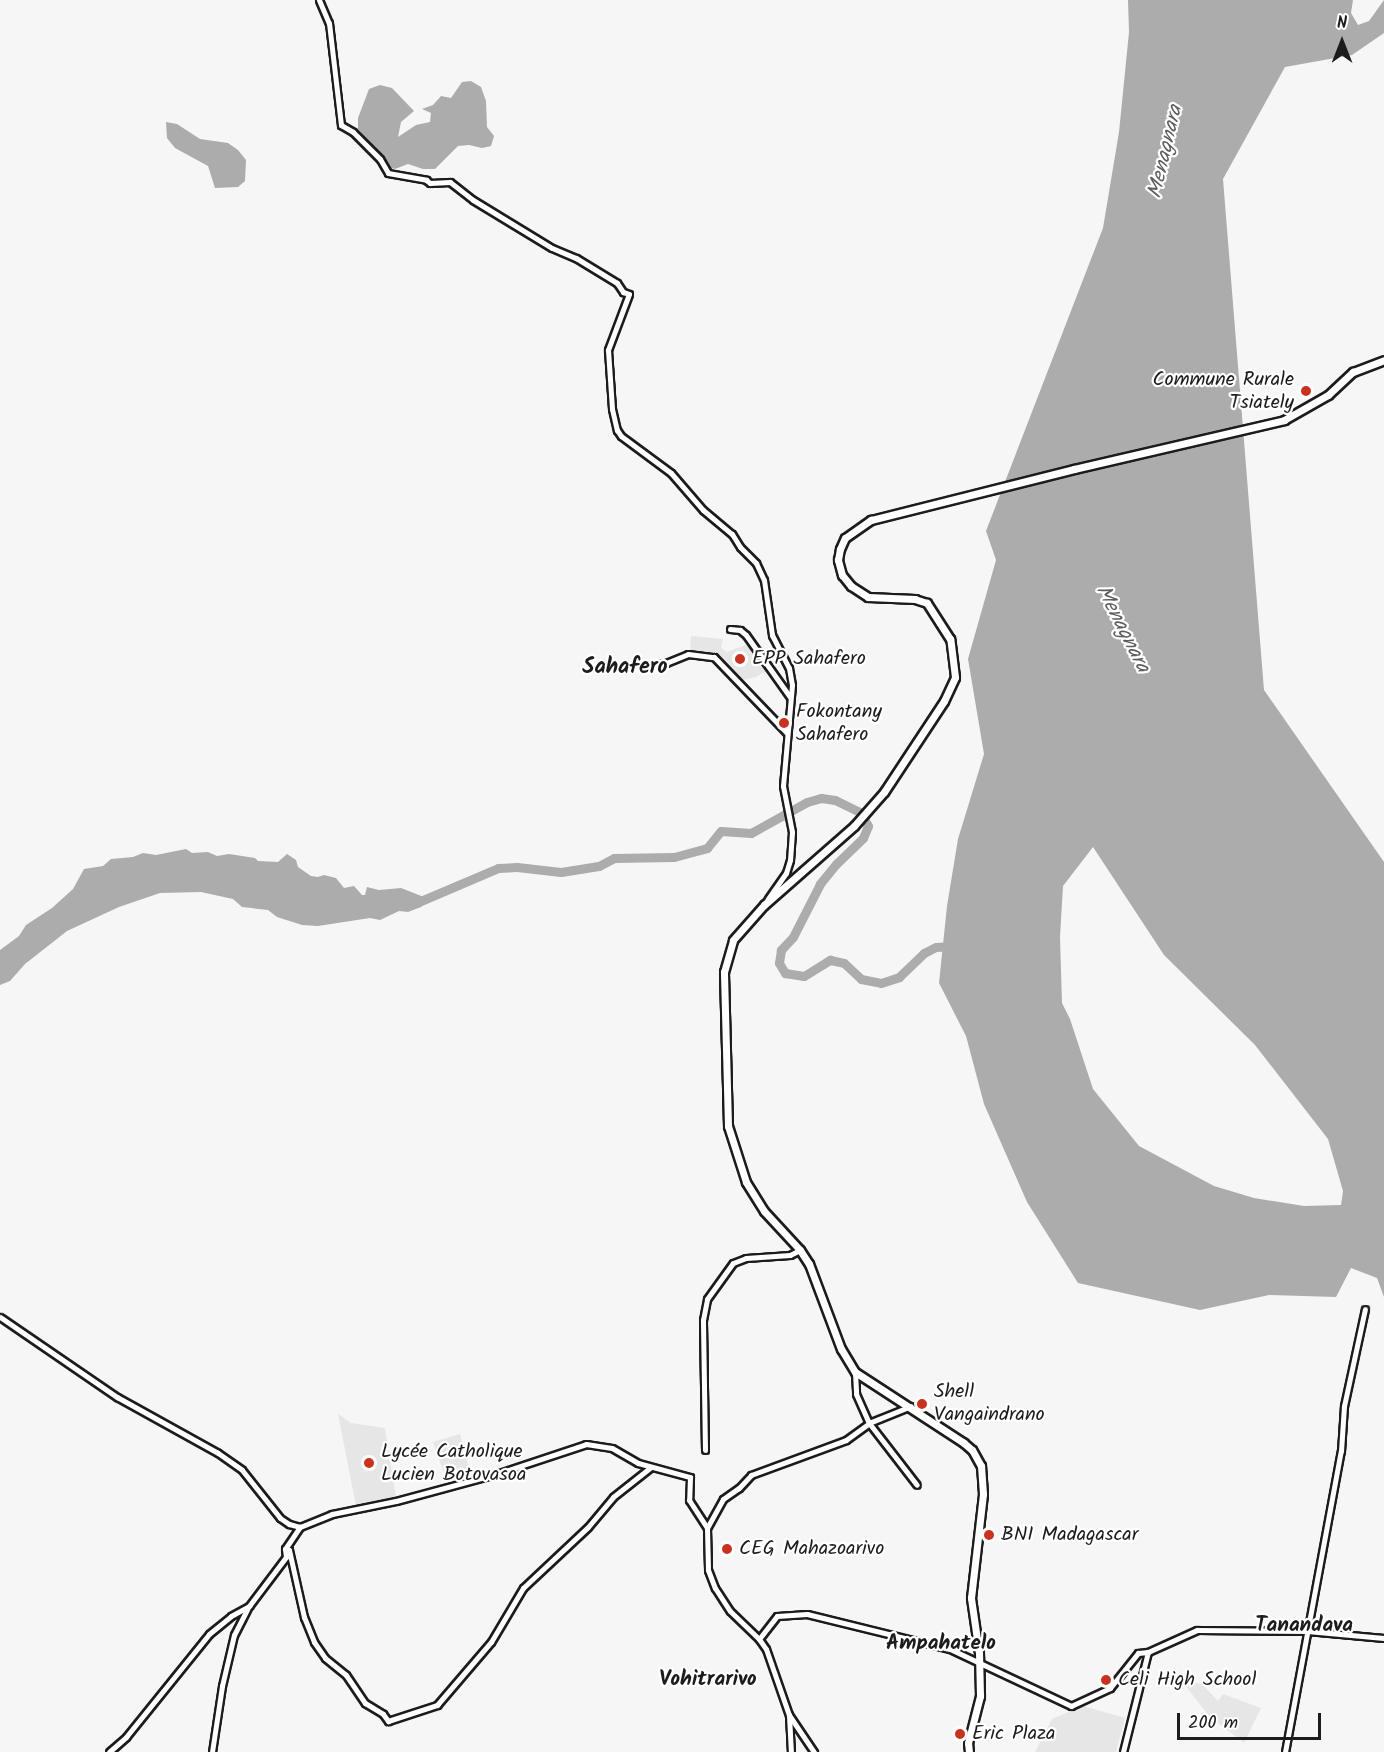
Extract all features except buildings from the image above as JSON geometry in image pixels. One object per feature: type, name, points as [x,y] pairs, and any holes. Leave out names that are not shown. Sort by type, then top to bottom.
[{"type":"main road","points":[[969,1752],[968,1743],[980,1696],[980,1664],[971,1598],[983,1494],[981,1466],[969,1447],[911,1406],[855,1372],[846,1360],[840,1349],[816,1279],[800,1250],[764,1211],[746,1182],[728,1126],[724,972],[733,940],[764,905],[854,826],[884,792],[944,701],[955,677],[950,639],[927,603],[915,599],[868,597],[851,586],[842,575],[838,560],[845,538],[871,520],[1284,420],[1328,395],[1353,372],[1384,360]]},
{"type":"street","points":[[319,0],[329,23],[341,125],[353,132],[380,159],[388,173],[426,180],[430,183],[450,182],[473,200],[552,248],[576,258],[617,283],[623,292],[629,294],[608,350],[612,409],[617,430],[621,436],[671,473],[703,510],[732,534],[740,547],[756,563],[764,580],[772,635],[789,668],[792,685],[783,786],[792,832],[790,860],[786,873],[764,905]]},
{"type":"street","points":[[730,629],[740,630],[746,634],[791,698]]},
{"type":"street","points":[[648,665],[666,663],[688,654],[714,657],[787,733]]},
{"type":"street","points":[[705,1450],[703,1320],[707,1299],[733,1263],[746,1258],[790,1255],[800,1250]]},
{"type":"street","points":[[1285,1752],[1341,1450],[1342,1422],[1351,1367],[1361,1340],[1365,1309]]},
{"type":"street","points":[[0,1317],[117,1397],[218,1453],[242,1470],[280,1518],[300,1527]]},
{"type":"street","points":[[855,1372],[856,1394],[869,1423],[917,1485]]},
{"type":"street","points":[[706,1528],[723,1499],[739,1488],[751,1474],[846,1440],[869,1423],[911,1406]]},
{"type":"street","points":[[212,1752],[222,1686],[234,1635],[249,1606],[286,1557],[285,1549],[292,1535],[300,1527],[332,1514],[396,1501],[496,1474],[586,1444],[612,1448],[622,1456],[651,1467],[686,1474],[690,1477],[689,1500],[706,1528],[708,1570],[715,1588],[730,1611],[766,1649],[789,1715],[814,1752]]},
{"type":"street","points":[[285,1549],[289,1550],[304,1617],[314,1642],[325,1658],[346,1675],[365,1703],[383,1714],[388,1721],[436,1705],[452,1685],[461,1680],[491,1642],[523,1588],[588,1527],[613,1497],[651,1467]]},
{"type":"street","points":[[109,1752],[126,1737],[209,1634],[231,1616],[249,1606]]},
{"type":"street","points":[[759,1639],[777,1616],[807,1614],[950,1649],[1071,1706],[1110,1688],[1138,1653],[1148,1652],[1205,1629],[1252,1632],[1306,1631],[1384,1638]]},
{"type":"street","points":[[1123,1752],[1148,1652]]},
{"type":"street","points":[[789,1715],[791,1752]]},
{"type":"shaded area","name":"EPP Sahafero","points":[[691,636],[723,639],[721,648],[727,652],[748,644],[766,671],[756,677],[739,681],[724,659],[717,654],[690,651]]},
{"type":"shaded area","name":"Lycée Catholique Lucien Botovasoa","points":[[338,1414],[351,1423],[385,1428],[396,1498],[356,1506]]},
{"type":"shaded area","points":[[460,1434],[472,1479],[467,1480],[463,1467],[445,1476],[433,1442]]},
{"type":"shaded area","points":[[1181,1680],[1202,1684],[1218,1701],[1223,1694],[1261,1708],[1244,1743],[1209,1716]]},
{"type":"shaded area","points":[[1083,1706],[1125,1718],[1116,1752],[1035,1752],[1052,1719]]},
{"type":"water","name":"Menagnara","points":[[1128,0],[1353,0],[1351,13],[1358,25],[1369,21],[1384,0],[1384,33],[1352,55],[1285,67],[1223,179],[1264,690],[1384,862],[1384,1297],[1377,1278],[1351,1268],[1336,1297],[1269,1295],[1200,1310],[1078,1283],[1027,1202],[984,1104],[966,1036],[939,983],[947,906],[958,839],[984,754],[968,659],[996,560],[986,531],[1103,228],[1119,132],[1129,32]],"holes":[[[1093,847],[1164,955],[1255,1045],[1328,1139],[1343,1191],[1341,1205],[1304,1206],[1254,1198],[1214,1186],[1139,1146],[1093,1089],[1070,1019],[1062,1003],[1060,937],[1063,886]]]},
{"type":"water","points":[[471,81],[481,87],[486,101],[487,127],[494,136],[491,146],[482,148],[469,145],[458,146],[435,169],[423,169],[408,164],[395,169],[391,168],[358,129],[358,118],[369,89],[380,85],[392,88],[414,111],[401,122],[398,137],[416,125],[430,122],[431,113],[422,109],[433,105],[441,96],[451,98],[462,82]]},
{"type":"water","points":[[166,122],[177,124],[200,139],[228,143],[238,150],[246,160],[245,181],[238,187],[215,188],[208,166],[175,148],[167,138]]},
{"type":"water","points":[[186,849],[192,853],[208,852],[217,856],[229,854],[255,858],[258,861],[278,862],[287,854],[296,860],[298,867],[311,876],[324,875],[336,878],[344,888],[354,886],[362,895],[365,895],[367,887],[379,890],[401,888],[429,899],[421,907],[408,912],[399,911],[380,920],[370,918],[318,926],[302,925],[277,917],[268,910],[242,907],[233,899],[201,892],[160,893],[119,907],[67,931],[25,964],[10,981],[0,985],[0,950],[19,936],[26,925],[52,908],[73,889],[84,869],[103,866],[111,859],[133,857],[143,853],[156,855]]},
{"type":"waterway","points":[[416,903],[498,868],[517,867],[561,872],[599,866],[614,858],[674,857],[707,848],[721,831],[751,833],[807,802],[821,798],[835,800],[860,812],[868,826],[863,838],[836,864],[820,884],[793,937],[781,950],[779,963],[785,973],[804,976],[830,960],[844,963],[861,979],[881,983],[899,977],[924,953],[936,947],[954,946]]},
{"type":"place","name":"Commune Rurale Tsiately","points":[[1306,391]]},
{"type":"place","name":"EPP Sahafero","points":[[740,659]]},
{"type":"place","name":"Fokontany Sahafero","points":[[784,723]]},
{"type":"place","name":"Shell Vangaindrano","points":[[922,1404]]},
{"type":"place","name":"Lycée Catholique Lucien Botovasoa","points":[[369,1463]]},
{"type":"place","name":"BNI Madagascar","points":[[989,1535]]},
{"type":"place","name":"CEG Mahazoarivo","points":[[727,1549]]},
{"type":"place","name":"Celi High School","points":[[1106,1680]]},
{"type":"place","name":"Eric Plaza","points":[[960,1734]]},
{"type":"district","name":"Sahafero","points":[[625,668]]},
{"type":"district","name":"Tanandava","points":[[1304,1626]]},
{"type":"district","name":"Ampahatelo","points":[[941,1644]]},
{"type":"district","name":"Vohitrarivo","points":[[708,1680]]}]
